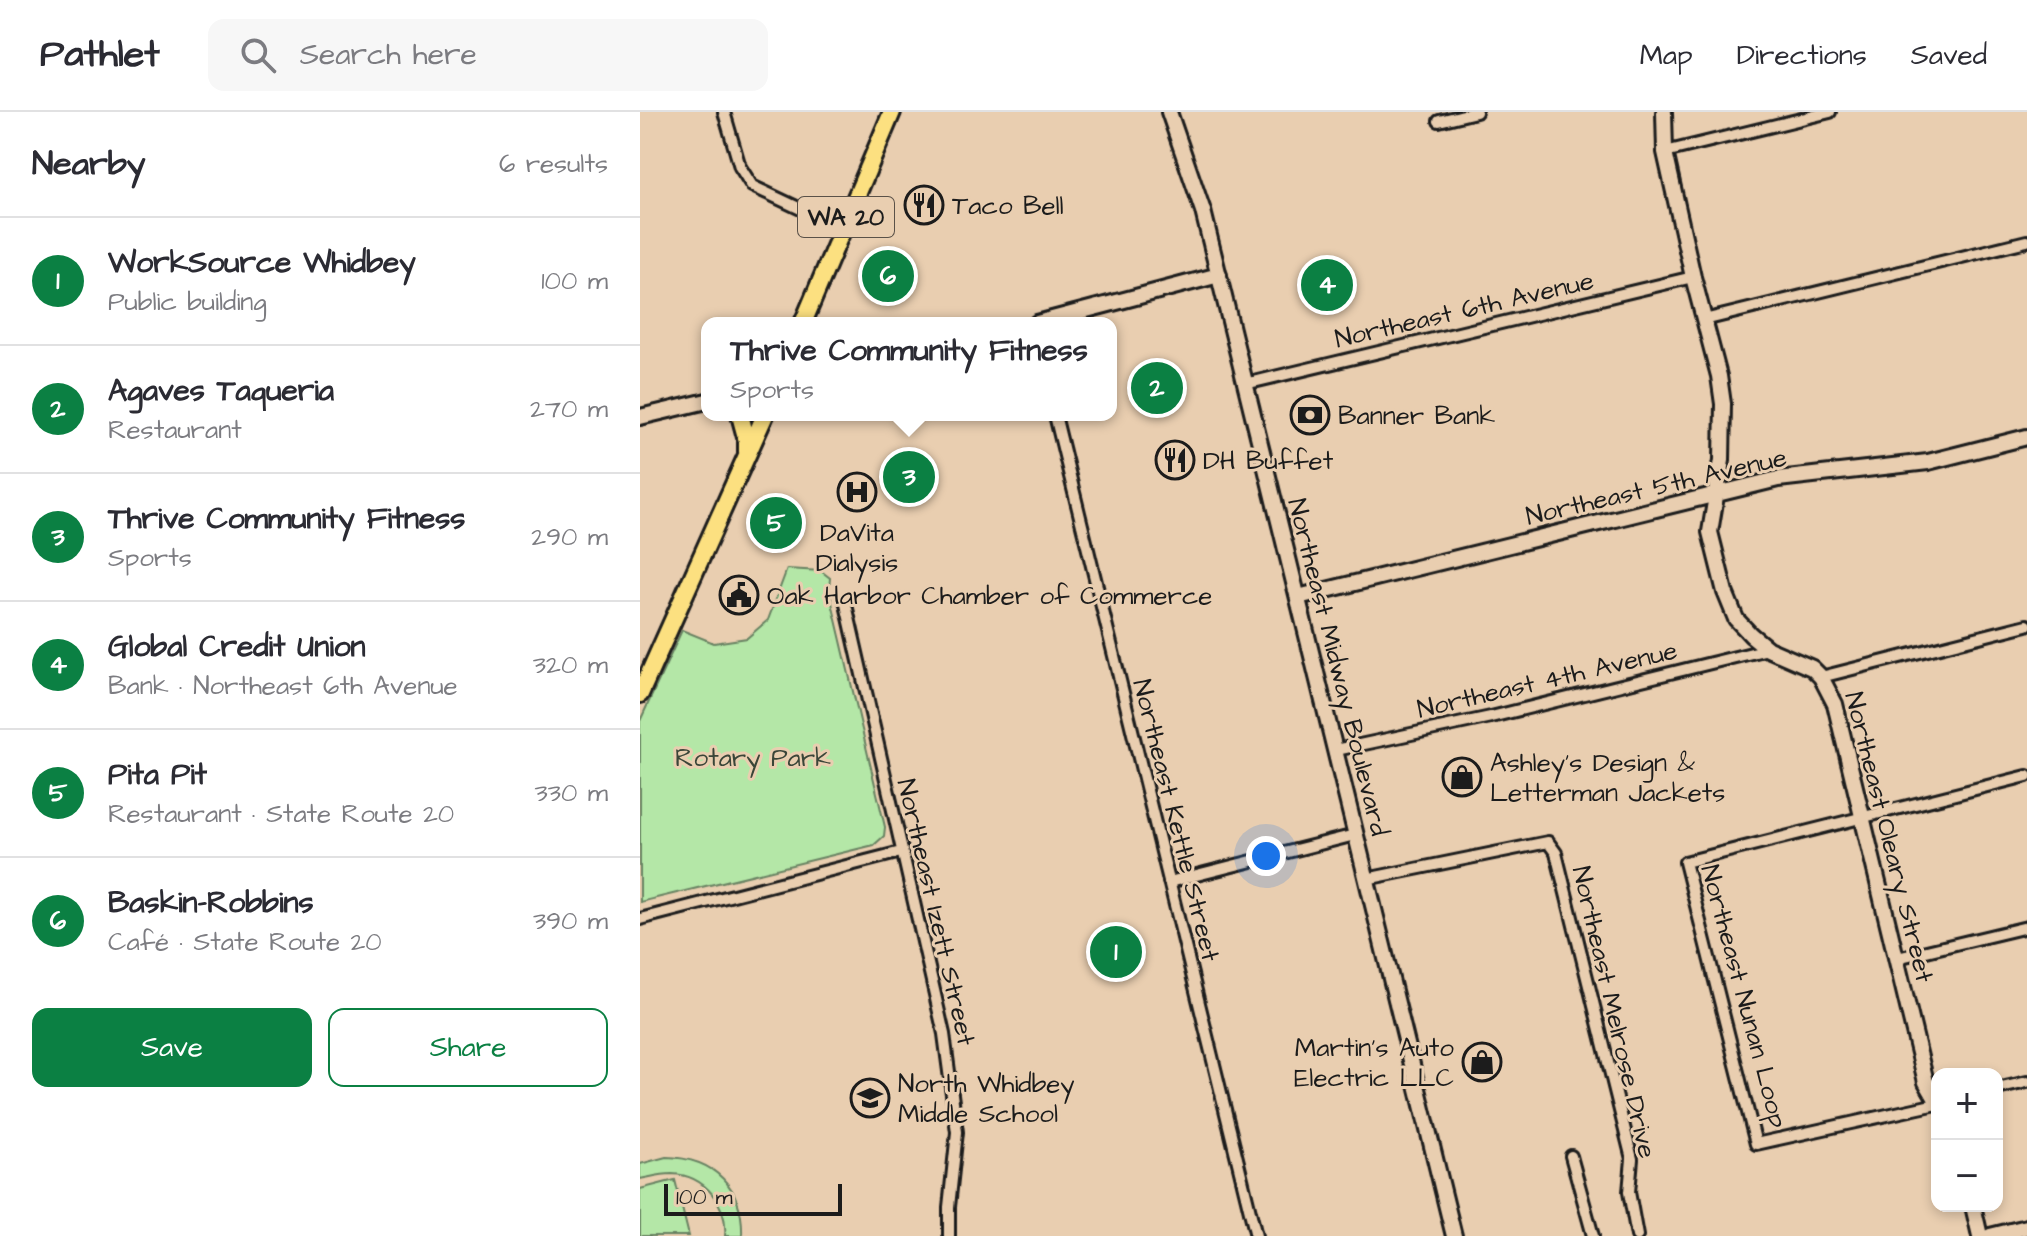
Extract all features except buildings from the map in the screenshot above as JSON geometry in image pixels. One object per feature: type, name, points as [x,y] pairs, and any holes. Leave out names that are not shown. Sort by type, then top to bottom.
[{"type":"main road","name":"WA 20","points":[[805,317],[892,112]]},
{"type":"main road","points":[[742,421],[747,457]]},
{"type":"main road","points":[[640,694],[762,421]]},
{"type":"street","points":[[724,112],[740,167],[752,186],[841,228]]},
{"type":"street","name":"Northeast Midway Boulevard","points":[[1169,112],[1203,211],[1454,1236]]},
{"type":"street","points":[[1439,121],[1476,112]]},
{"type":"street","name":"Northeast Oleary Street","points":[[1664,112],[1665,152],[1723,404],[1722,460],[1710,532],[1725,592],[1736,619],[1768,649],[1812,668],[1821,677],[1835,704],[1926,1082],[1931,1091]]},
{"type":"street","points":[[1665,152],[1830,112]]},
{"type":"street","points":[[1704,320],[2027,241]]},
{"type":"street","points":[[1060,317],[1219,275]]},
{"type":"street","name":"Northeast 6th Avenue","points":[[1245,384],[1693,277]]},
{"type":"street","points":[[640,417],[701,402]]},
{"type":"street","name":"Northeast Kettle Street","points":[[1056,421],[1256,1236]]},
{"type":"street","name":"Northeast 5th Avenue","points":[[1298,597],[1778,479],[1928,462],[2027,437]]},
{"type":"street","name":"Northeast Izett Street","points":[[845,600],[943,1028],[957,1132],[949,1236]]},
{"type":"street","points":[[1821,677],[2027,625]]},
{"type":"street","name":"Northeast 4th Avenue","points":[[1336,750],[1491,717],[1768,649]]},
{"type":"street","points":[[1862,816],[2027,776]]},
{"type":"street","name":"Northeast Nunan Loop","points":[[1862,816],[1685,862],[1756,1144],[1931,1103]]},
{"type":"street","points":[[1169,882],[1355,835]]},
{"type":"street","name":"Northeast Melrose Drive","points":[[1366,879],[1548,842],[1556,853],[1632,1159],[1629,1192],[1637,1236]]},
{"type":"street","points":[[640,919],[901,852]]},
{"type":"street","points":[[1897,958],[2027,927]]},
{"type":"street","points":[[2003,1088],[2027,1082]]},
{"type":"street","points":[[1571,1156],[1593,1236]]},
{"type":"street","points":[[1974,1212],[1980,1236]]},
{"type":"street","points":[[1990,1236],[2027,1227]]},
{"type":"green space","name":"Rotary Park","points":[[787,569],[821,571],[830,578],[829,590],[885,827],[884,836],[874,845],[640,902],[640,721],[682,630],[714,643],[747,638],[768,620]]},
{"type":"green space","points":[[666,1157],[698,1163],[723,1178],[738,1203],[742,1236],[725,1236],[723,1213],[718,1203],[695,1180],[672,1174],[640,1179],[640,1164]]},
{"type":"green space","points":[[675,1180],[689,1236],[640,1236],[640,1189]]},
{"type":"place","name":"Taco Bell","points":[[924,205]]},
{"type":"place","name":"Baskin-Robbins","points":[[888,276]]},
{"type":"place","name":"Global Credit Union","points":[[1327,285]]},
{"type":"place","name":"Agaves Taqueria","points":[[1157,388]]},
{"type":"place","name":"Banner Bank","points":[[1310,415]]},
{"type":"place","name":"DH Buffet","points":[[1175,460]]},
{"type":"place","name":"Thrive Community Fitness","points":[[909,477]]},
{"type":"place","name":"DaVita Dialysis","points":[[857,492]]},
{"type":"place","name":"Pita Pit","points":[[776,523]]},
{"type":"place","name":"Oak Harbor Chamber of Commerce","points":[[739,595]]},
{"type":"place","name":"Ashley's Design & Letterman Jackets","points":[[1462,777]]},
{"type":"place","name":"WorkSource Whidbey","points":[[1116,952]]},
{"type":"place","name":"Martin's Auto Electric LLC","points":[[1482,1062]]},
{"type":"place","name":"North Whidbey Middle School","points":[[870,1098]]}]
